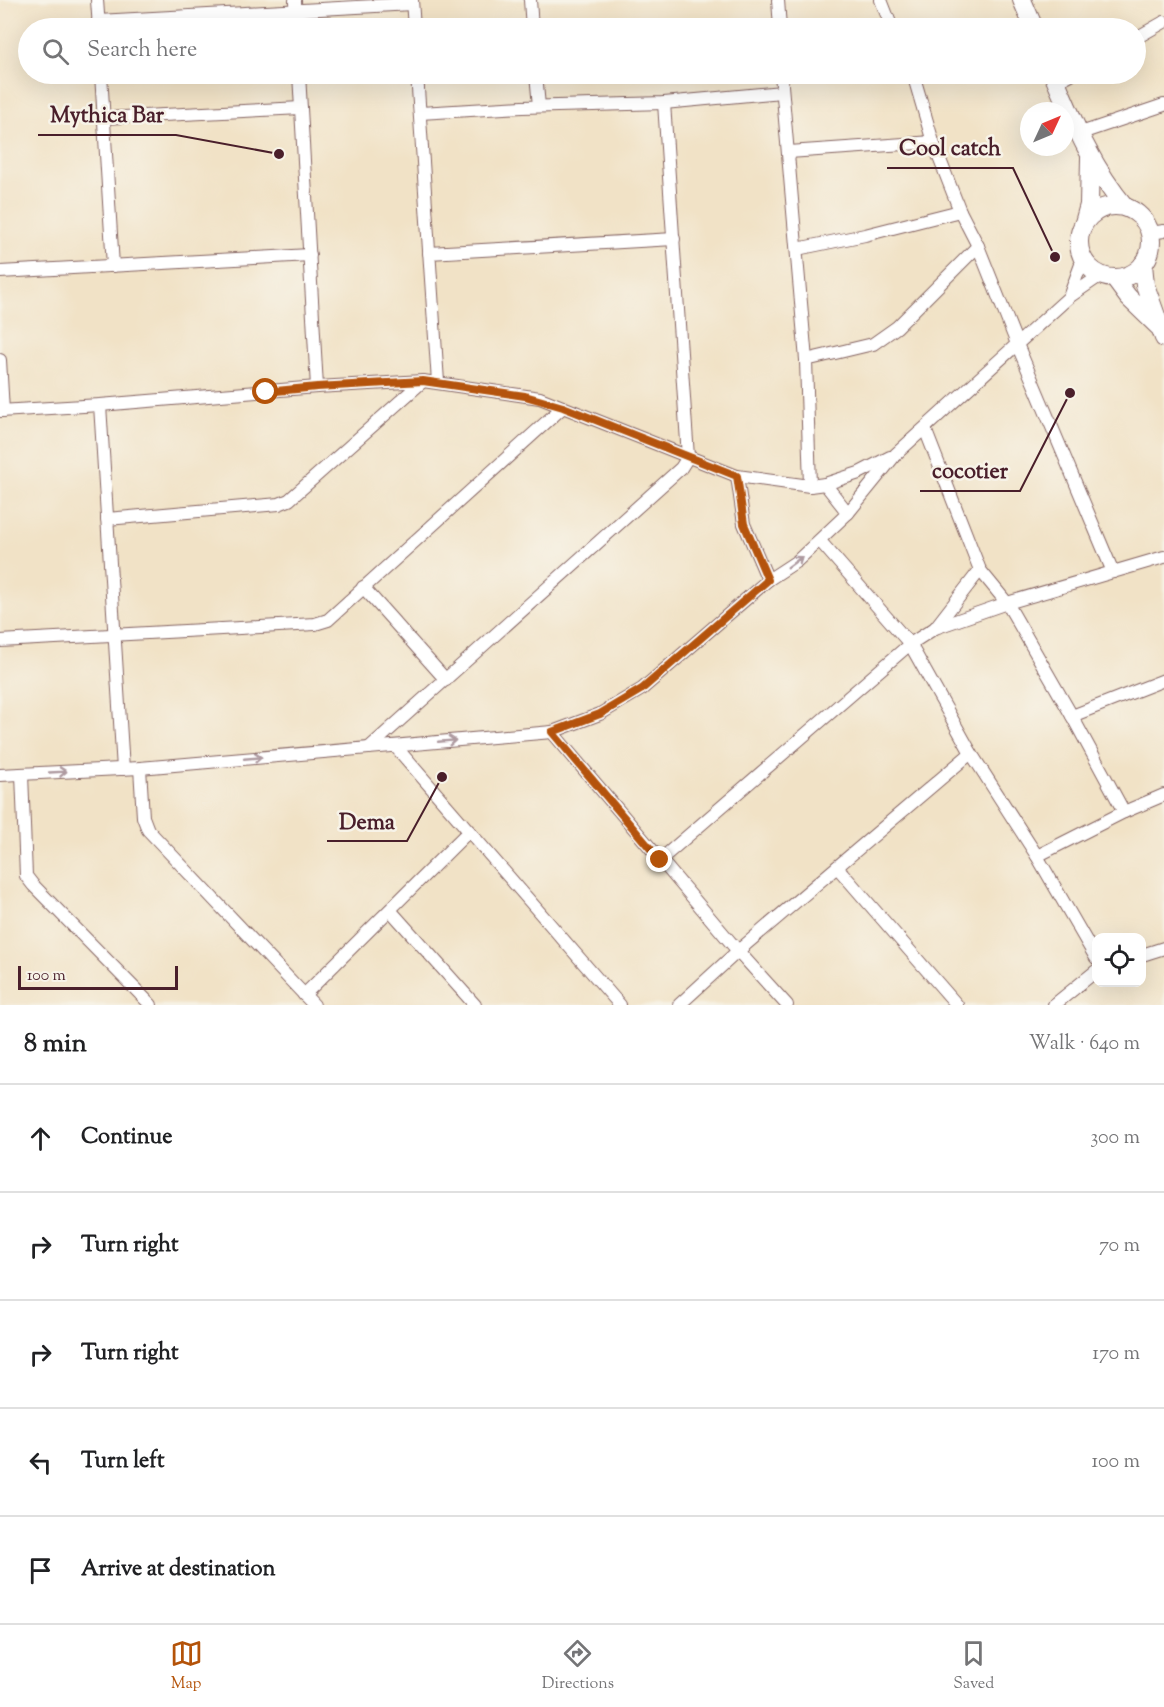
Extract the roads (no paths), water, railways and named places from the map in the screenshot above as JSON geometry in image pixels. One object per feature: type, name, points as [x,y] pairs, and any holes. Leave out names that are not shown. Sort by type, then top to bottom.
[{"type":"street","points":[[97,0],[98,18]]},
{"type":"street","points":[[530,0],[531,18]]},
{"type":"street","points":[[778,0],[779,18]]},
{"type":"street","points":[[881,0],[888,18]]},
{"type":"street","points":[[1022,0],[1030,18]]},
{"type":"street","points":[[167,18],[295,5],[412,2],[413,18]]},
{"type":"street","points":[[1146,32],[1164,22]]},
{"type":"street","points":[[102,84],[113,266]]},
{"type":"street","points":[[300,84],[317,387]]},
{"type":"street","points":[[418,84],[438,382]]},
{"type":"street","points":[[537,84],[538,106]]},
{"type":"street","points":[[782,84],[806,360],[810,486]]},
{"type":"street","points":[[916,84],[933,142],[960,211],[978,246],[1113,572]]},
{"type":"street","points":[[1062,84],[1078,134],[1112,191],[1126,208]]},
{"type":"street","points":[[420,113],[538,106],[664,103],[782,92]]},
{"type":"street","points":[[369,748],[681,468],[688,457],[664,103]]},
{"type":"street","points":[[1078,134],[1164,105]]},
{"type":"street","points":[[104,118],[301,108]]},
{"type":"street","points":[[789,152],[933,142]]},
{"type":"street","points":[[1090,157],[1089,205],[1079,235],[1079,248],[1083,259],[1090,269],[1107,277],[1161,332]]},
{"type":"street","points":[[0,775],[140,768],[552,732],[600,714],[642,689],[768,580],[797,561],[820,541],[848,513],[896,454],[1069,297],[1107,277],[1130,275],[1143,264],[1157,232],[1139,215],[1126,208],[1114,206],[1101,208],[1091,214],[1083,224]]},
{"type":"street","points":[[797,249],[865,235],[960,211]]},
{"type":"street","points":[[429,253],[674,239]]},
{"type":"street","points":[[806,360],[864,348],[878,341],[897,327],[978,246]]},
{"type":"street","points":[[0,272],[310,255]]},
{"type":"street","points":[[1069,297],[1083,259]]},
{"type":"street","points":[[1143,264],[1145,285],[1161,332]]},
{"type":"street","points":[[0,360],[2,411],[423,381],[540,398],[737,476],[810,486],[825,484],[859,473],[896,454]]},
{"type":"street","points":[[107,519],[279,504],[289,500],[423,381]]},
{"type":"street","points":[[100,405],[123,769]]},
{"type":"street","points":[[0,641],[315,624],[334,616],[363,587],[563,407]]},
{"type":"street","points":[[925,429],[980,570],[1007,603],[1124,812]]},
{"type":"street","points":[[737,476],[744,524],[768,580]]},
{"type":"street","points":[[825,484],[848,513]]},
{"type":"street","points":[[820,541],[910,644],[971,753],[1037,856],[1092,951]]},
{"type":"street","points":[[660,860],[910,644],[935,628],[1007,603],[1164,557]]},
{"type":"street","points":[[935,628],[980,570]]},
{"type":"street","points":[[363,587],[446,680]]},
{"type":"street","points":[[1072,716],[1164,680]]},
{"type":"street","points":[[552,732],[738,951],[787,1005]]},
{"type":"street","points":[[395,746],[620,1005]]},
{"type":"street","points":[[679,1005],[738,951],[971,753]]},
{"type":"street","points":[[140,768],[143,817],[148,830],[314,1005]]},
{"type":"street","points":[[22,774],[26,876],[151,1005]]},
{"type":"street","points":[[1037,856],[1124,812],[1164,795]]},
{"type":"street","points":[[304,995],[469,831]]},
{"type":"street","points":[[837,867],[957,1005]]},
{"type":"street","points":[[390,910],[475,1005]]},
{"type":"street","points":[[1146,954],[1164,948]]},
{"type":"street","points":[[1054,1005],[1092,974]]},
{"type":"place","name":"Mythica Bar","points":[[279,154]]},
{"type":"place","name":"Cool catch","points":[[1055,257]]},
{"type":"place","name":"cocotier","points":[[1070,393]]},
{"type":"place","name":"Dema","points":[[442,777]]}]
